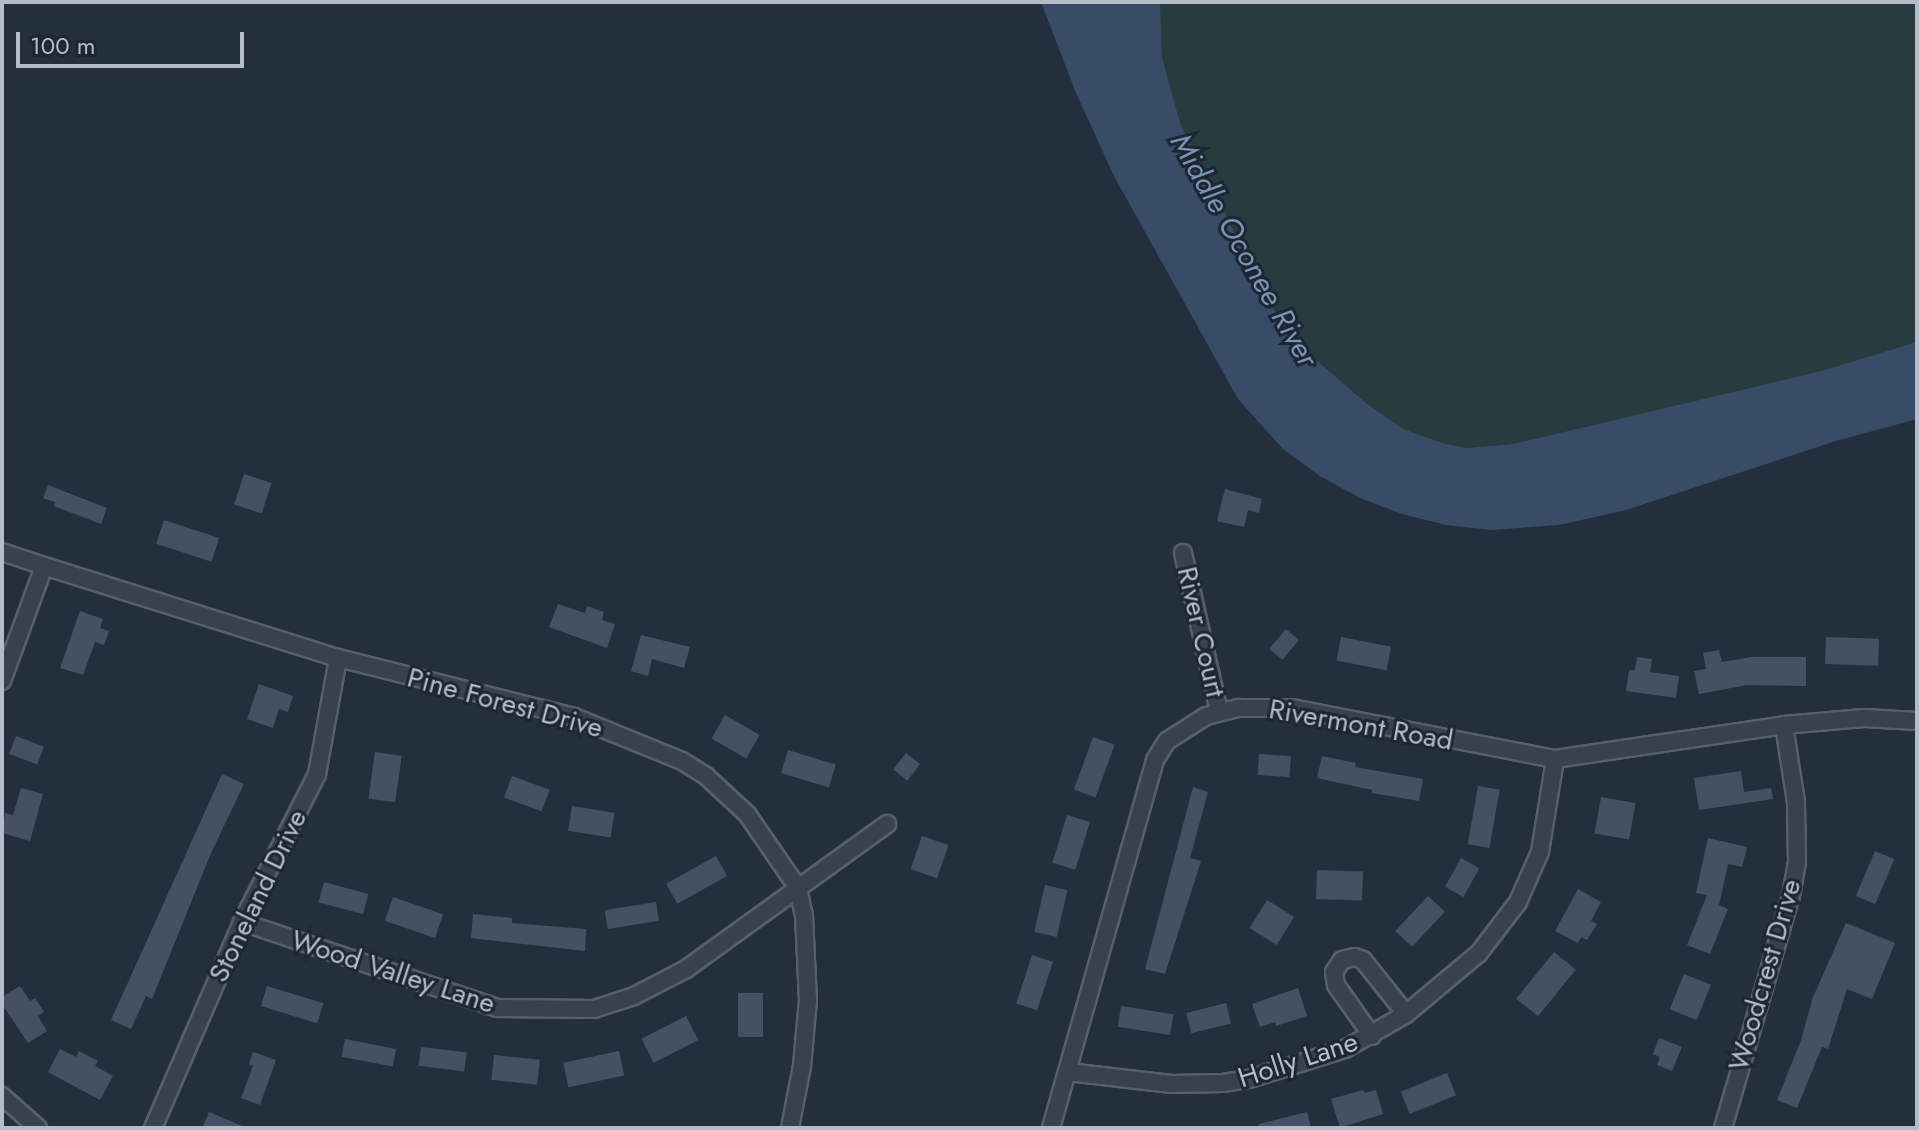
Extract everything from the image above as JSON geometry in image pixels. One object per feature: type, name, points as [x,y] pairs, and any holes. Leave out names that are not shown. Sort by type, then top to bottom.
[{"type":"street","name":"Pine Forest Drive","points":[[2,552],[338,658],[574,717],[682,761],[715,784],[747,814],[798,888],[804,916],[808,1000],[802,1066],[790,1128]]},
{"type":"street","name":"River Court","points":[[1183,553],[1219,711]]},
{"type":"street","points":[[2,681],[44,566]]},
{"type":"street","name":"Stoneland Drive","points":[[153,1128],[242,922],[317,774],[338,658]]},
{"type":"street","name":"Rivermont Road","points":[[1051,1128],[1155,760],[1174,735],[1219,711],[1265,706],[1292,708],[1555,759],[1784,725],[1864,718],[1917,721]]},
{"type":"street","name":"Woodcrest Drive","points":[[1723,1128],[1791,896],[1797,862],[1796,802],[1784,725]]},
{"type":"street","name":"Holly Lane","points":[[1068,1072],[1171,1084],[1223,1083],[1278,1072],[1372,1036],[1406,1014],[1479,953],[1518,902],[1540,852],[1555,759]]},
{"type":"street","name":"Wood Valley Lane","points":[[242,922],[474,1001],[523,1011],[574,1010],[614,1004],[686,969],[887,824]]},
{"type":"street","points":[[1372,1036],[1336,985],[1334,972],[1342,960],[1355,957],[1363,960],[1406,1014]]},
{"type":"street","points":[[2,1096],[38,1128]]},
{"type":"green space","points":[[1160,2],[1917,2],[1917,342],[1821,371],[1513,444],[1468,448],[1445,444],[1403,429],[1366,403],[1314,358],[1271,306],[1180,123],[1162,57]]},
{"type":"water","points":[[1041,2],[1160,2],[1162,57],[1180,123],[1271,306],[1314,358],[1366,403],[1403,429],[1445,444],[1468,448],[1513,444],[1821,371],[1917,342],[1917,419],[1836,441],[1626,510],[1559,525],[1491,530],[1446,525],[1402,514],[1360,498],[1320,476],[1283,449],[1238,399],[1114,176],[1076,93]]},
{"type":"building","points":[[244,474],[272,483],[262,513],[234,504]]},
{"type":"building","points":[[48,485],[107,508],[101,524],[54,506],[55,502],[43,498]]},
{"type":"building","points":[[1225,489],[1262,499],[1259,513],[1248,510],[1244,527],[1217,521]]},
{"type":"building","points":[[164,520],[219,538],[211,562],[156,544]]},
{"type":"building","points":[[558,604],[585,613],[587,606],[604,612],[602,620],[615,624],[607,648],[549,627]]},
{"type":"building","points":[[80,611],[103,619],[100,628],[109,631],[104,645],[95,642],[83,675],[60,668]]},
{"type":"building","points":[[1286,629],[1299,640],[1282,660],[1269,649]]},
{"type":"building","points":[[641,635],[690,647],[684,668],[652,659],[648,676],[631,671]]},
{"type":"building","points":[[1341,637],[1391,647],[1386,670],[1336,661]]},
{"type":"building","points":[[1826,637],[1879,639],[1878,666],[1825,664]]},
{"type":"building","points":[[1719,650],[1722,662],[1752,657],[1806,657],[1806,686],[1747,685],[1699,694],[1694,671],[1706,669],[1703,653]]},
{"type":"building","points":[[1637,657],[1652,659],[1650,672],[1679,676],[1676,698],[1626,691],[1629,670],[1635,670]]},
{"type":"building","points":[[259,684],[293,696],[288,712],[279,709],[273,728],[247,719]]},
{"type":"building","points":[[725,715],[760,735],[746,758],[712,738]]},
{"type":"building","points":[[16,736],[44,747],[37,764],[9,754]]},
{"type":"building","points":[[1093,737],[1115,745],[1095,797],[1074,790]]},
{"type":"building","points":[[788,750],[836,765],[829,788],[781,773]]},
{"type":"building","points":[[375,752],[402,756],[395,802],[368,799]]},
{"type":"building","points":[[906,753],[920,764],[907,781],[893,770]]},
{"type":"building","points":[[1259,754],[1291,756],[1289,777],[1258,775]]},
{"type":"building","points":[[1322,756],[1356,763],[1355,767],[1423,779],[1419,801],[1372,793],[1372,790],[1317,778]]},
{"type":"building","points":[[1741,771],[1744,792],[1771,788],[1773,799],[1699,810],[1694,778]]},
{"type":"building","points":[[222,774],[244,784],[211,853],[152,999],[146,996],[131,1029],[111,1020]]},
{"type":"building","points":[[512,776],[550,790],[542,811],[504,798]]},
{"type":"building","points":[[1478,786],[1500,790],[1489,848],[1468,844]]},
{"type":"building","points":[[1193,787],[1208,792],[1190,858],[1201,861],[1165,974],[1145,969]]},
{"type":"building","points":[[21,788],[43,794],[30,841],[2,833],[5,813],[13,815]]},
{"type":"building","points":[[1601,797],[1635,803],[1629,840],[1595,833]]},
{"type":"building","points":[[572,806],[614,813],[611,837],[568,831]]},
{"type":"building","points":[[1067,815],[1090,822],[1075,870],[1052,863]]},
{"type":"building","points":[[922,836],[948,845],[937,878],[911,869]]},
{"type":"building","points":[[1708,838],[1747,847],[1742,867],[1728,864],[1719,905],[1728,909],[1710,954],[1687,945],[1707,895],[1696,893]]},
{"type":"building","points":[[1875,851],[1894,859],[1875,904],[1856,896]]},
{"type":"building","points":[[716,856],[727,876],[677,904],[666,884]]},
{"type":"building","points":[[1461,858],[1479,868],[1463,897],[1445,887]]},
{"type":"building","points":[[1317,870],[1363,872],[1362,901],[1316,899]]},
{"type":"building","points":[[324,882],[368,894],[363,914],[319,902]]},
{"type":"building","points":[[1045,885],[1067,890],[1057,937],[1034,932]]},
{"type":"building","points":[[1578,889],[1601,902],[1591,921],[1597,924],[1587,940],[1581,937],[1578,943],[1555,931]]},
{"type":"building","points":[[1428,896],[1445,912],[1412,947],[1395,931]]},
{"type":"building","points":[[393,897],[443,914],[435,938],[385,921]]},
{"type":"building","points":[[1267,900],[1294,917],[1277,945],[1250,928]]},
{"type":"building","points":[[656,902],[659,921],[608,929],[605,910]]},
{"type":"building","points":[[473,914],[512,918],[512,923],[586,929],[585,951],[471,938]]},
{"type":"building","points":[[1846,923],[1895,943],[1872,999],[1847,989],[1828,1049],[1822,1047],[1797,1108],[1777,1100],[1801,1040],[1813,997]]},
{"type":"building","points":[[1554,952],[1576,970],[1538,1016],[1516,999]]},
{"type":"building","points":[[1032,955],[1053,962],[1037,1010],[1016,1004]]},
{"type":"building","points":[[1684,974],[1711,985],[1697,1020],[1670,1009]]},
{"type":"building","points":[[20,986],[30,1001],[35,998],[44,1012],[38,1016],[47,1031],[28,1043],[2,1004],[2,997]]},
{"type":"building","points":[[267,986],[323,1003],[317,1023],[261,1006]]},
{"type":"building","points":[[1298,988],[1307,1016],[1276,1026],[1275,1022],[1260,1027],[1252,1004]]},
{"type":"building","points":[[738,993],[763,993],[763,1037],[738,1037]]},
{"type":"building","points":[[1226,1003],[1231,1023],[1191,1033],[1186,1013]]},
{"type":"building","points":[[1121,1006],[1173,1014],[1170,1035],[1118,1027]]},
{"type":"building","points":[[686,1016],[698,1040],[654,1063],[641,1039]]},
{"type":"building","points":[[1659,1038],[1682,1047],[1672,1071],[1657,1065],[1660,1057],[1653,1054]]},
{"type":"building","points":[[345,1039],[396,1049],[393,1067],[342,1057]]},
{"type":"building","points":[[421,1047],[467,1053],[464,1071],[419,1066]]},
{"type":"building","points":[[60,1049],[76,1057],[79,1051],[98,1061],[95,1066],[113,1076],[100,1100],[48,1072]]},
{"type":"building","points":[[619,1051],[624,1075],[568,1087],[563,1063]]},
{"type":"building","points":[[253,1052],[276,1060],[260,1105],[241,1098],[253,1066],[249,1064]]},
{"type":"building","points":[[494,1055],[540,1060],[537,1085],[491,1080]]},
{"type":"building","points":[[1447,1073],[1456,1095],[1410,1114],[1401,1092]]},
{"type":"building","points":[[1363,1090],[1365,1093],[1376,1090],[1383,1114],[1340,1128],[1331,1099]]},
{"type":"building","points":[[209,1112],[247,1128],[202,1128]]},
{"type":"building","points":[[1307,1112],[1311,1128],[1260,1128],[1259,1124]]},
{"type":"water label","name":"Middle Oconee River","points":[[1244,250]]}]
